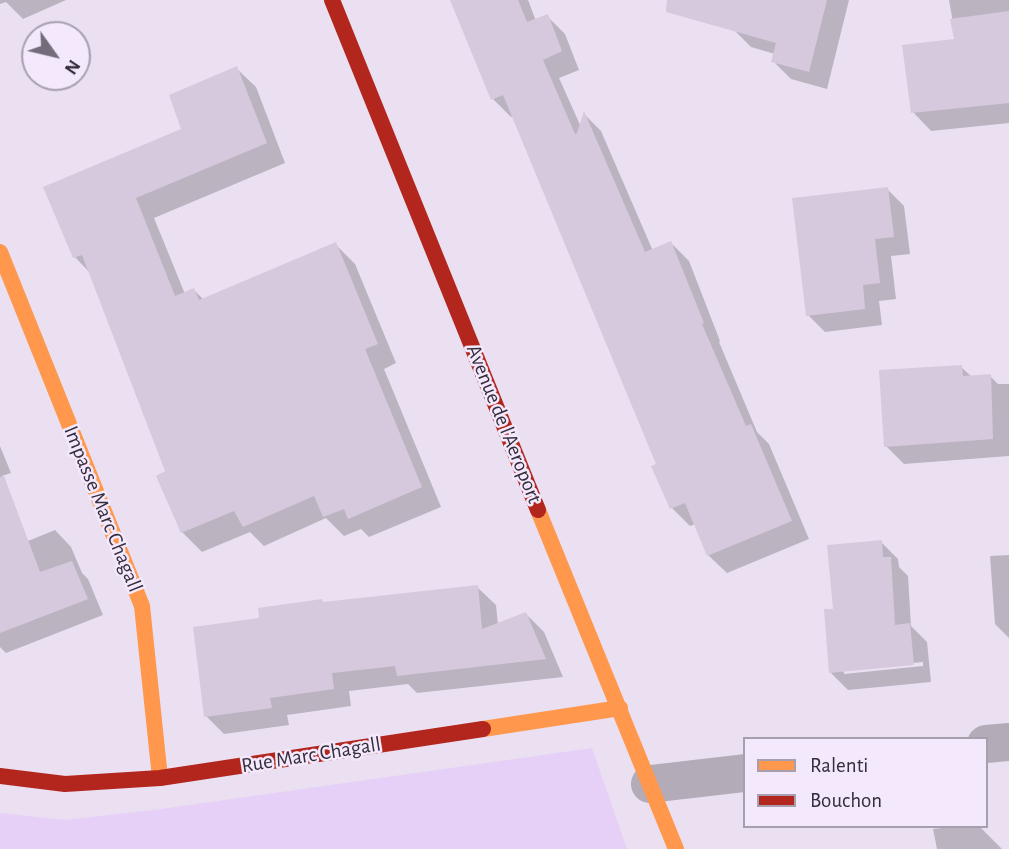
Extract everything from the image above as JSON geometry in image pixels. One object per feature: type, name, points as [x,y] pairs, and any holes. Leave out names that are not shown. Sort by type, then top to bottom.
[{"type":"street","name":"Avenue de l'Aeroport","points":[[332,0],[677,849]]},
{"type":"street","name":"Impasse Marc Chagall","points":[[0,252],[142,606],[160,778]]},
{"type":"street","name":"Rue Marc Chagall","points":[[0,776],[65,783],[160,778],[620,708]]},
{"type":"street","points":[[988,744],[1009,742]]},
{"type":"street","points":[[650,784],[743,773]]},
{"type":"shaded area","points":[[592,748],[627,849],[0,849],[0,813],[65,820]]},
{"type":"building","points":[[450,0],[518,0],[527,22],[548,14],[562,51],[543,60],[575,134],[584,111],[645,252],[671,241],[704,323],[702,324],[746,426],[751,424],[792,521],[707,556],[685,503],[670,509],[651,466],[656,464],[503,95],[491,100]]},
{"type":"building","points":[[667,0],[827,0],[809,72],[771,62],[776,43],[666,12]]},
{"type":"building","points":[[1009,11],[1009,103],[911,113],[902,45],[954,39],[950,19]]},
{"type":"building","points":[[237,66],[267,143],[136,198],[175,296],[194,288],[199,300],[336,242],[378,344],[365,349],[422,487],[348,519],[344,509],[323,517],[314,496],[243,527],[234,511],[181,533],[156,476],[165,471],[82,255],[73,258],[43,187],[181,129],[169,95]]},
{"type":"building","points":[[888,187],[894,237],[875,239],[880,283],[863,285],[865,309],[806,316],[792,198]]},
{"type":"building","points":[[962,365],[963,376],[991,374],[993,439],[884,447],[879,370]]},
{"type":"building","points":[[4,476],[40,572],[72,561],[88,599],[0,633],[0,477]]},
{"type":"building","points":[[882,540],[883,557],[891,557],[895,625],[910,623],[914,665],[829,673],[824,609],[833,609],[827,545]]},
{"type":"building","points":[[478,585],[482,629],[526,612],[546,659],[397,676],[395,666],[332,673],[334,689],[270,698],[272,708],[204,717],[193,627],[259,618],[258,608],[322,599],[323,602]]},
{"type":"traffic: slow","points":[[0,252],[142,606],[160,778]]},
{"type":"traffic: slow","points":[[538,510],[676,849]]},
{"type":"traffic: slow","points":[[483,729],[620,708]]},
{"type":"traffic: jam","points":[[332,0],[538,510]]},
{"type":"traffic: jam","points":[[0,776],[65,784],[160,778],[483,729]]}]
